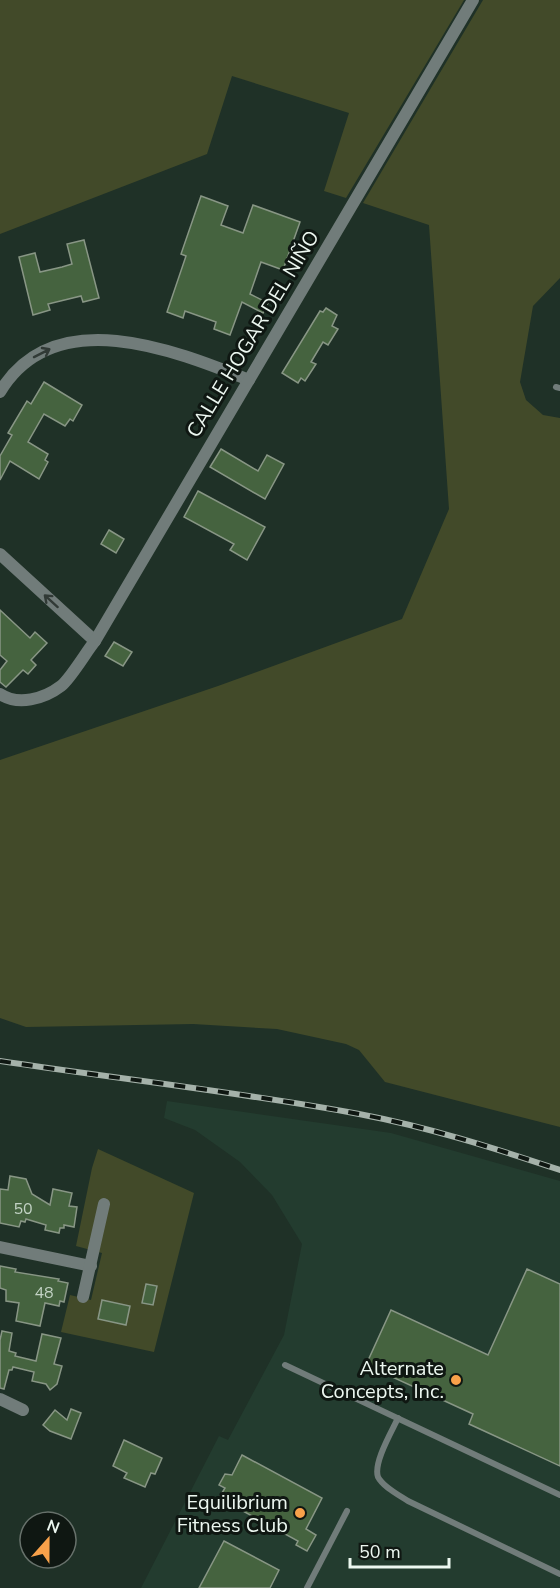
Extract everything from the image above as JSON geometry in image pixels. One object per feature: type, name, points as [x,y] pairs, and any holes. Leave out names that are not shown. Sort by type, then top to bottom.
[{"type":"street","name":"CALLE HOGAR DEL NIÑO","points":[[0,694],[18,701],[41,696],[62,685],[95,641],[473,0]]},
{"type":"street","points":[[0,392],[26,362],[53,348],[85,341],[139,343],[169,350],[249,380]]},
{"type":"street","points":[[0,554],[95,641]]},
{"type":"street","points":[[83,1298],[104,1204]]},
{"type":"street","points":[[0,1246],[91,1266]]},
{"type":"street","points":[[0,1399],[23,1410]]},
{"type":"lane","points":[[285,1365],[560,1495]]},
{"type":"lane","points":[[398,1418],[378,1464],[378,1477],[389,1488],[408,1501],[560,1574]]},
{"type":"lane","points":[[307,1588],[347,1511]]},
{"type":"shaded area","points":[[0,0],[464,0],[346,198],[324,191],[349,113],[232,76],[207,154],[0,234]]},
{"type":"shaded area","points":[[483,0],[560,0],[560,278],[533,306],[520,382],[526,400],[543,415],[560,418],[560,1127],[385,1082],[359,1050],[346,1044],[277,1029],[193,1024],[26,1027],[0,1018],[0,760],[218,686],[402,619],[449,509],[429,225],[363,203]]},
{"type":"shaded area","points":[[167,1101],[391,1133],[560,1181],[560,1588],[141,1588],[219,1436],[228,1440],[284,1335],[302,1244],[272,1195],[240,1162],[195,1130],[164,1118]]},
{"type":"shaded area","points":[[98,1149],[194,1193],[154,1352],[61,1332],[70,1295],[91,1300],[102,1253],[76,1246]],"holes":[[[103,1300],[130,1306],[125,1325],[98,1319]]]},
{"type":"building","points":[[201,196],[228,206],[221,225],[243,233],[253,205],[300,222],[283,270],[261,262],[250,294],[268,303],[263,313],[242,302],[230,335],[214,329],[216,322],[185,311],[183,318],[167,312],[186,256],[181,254]]},
{"type":"building","points":[[84,240],[99,298],[83,302],[81,296],[48,304],[50,310],[33,315],[19,257],[35,253],[40,272],[62,267],[72,264],[67,244]]},
{"type":"building","points":[[326,308],[337,315],[332,326],[338,329],[328,345],[323,342],[311,362],[316,364],[305,381],[301,378],[298,383],[282,373],[320,311],[323,312]]},
{"type":"building","points":[[44,382],[82,405],[73,421],[70,419],[65,426],[44,414],[28,442],[48,454],[45,460],[48,462],[39,479],[10,461],[0,480],[0,456],[12,435],[8,433],[27,401],[31,404]]},
{"type":"building","points":[[221,449],[258,471],[267,455],[284,464],[265,499],[210,467]]},
{"type":"building","points":[[198,491],[265,527],[247,560],[230,550],[234,544],[184,517]]},
{"type":"building","points":[[109,530],[124,539],[116,553],[101,544]]},
{"type":"building","points":[[0,610],[30,638],[35,632],[47,643],[31,660],[36,665],[28,674],[23,670],[6,687],[0,682],[0,670],[7,661],[0,655]]},
{"type":"building","points":[[114,642],[132,652],[123,666],[105,656]]},
{"type":"building","points":[[10,1176],[26,1179],[32,1194],[50,1205],[53,1189],[72,1193],[69,1206],[77,1207],[74,1227],[64,1225],[64,1228],[60,1228],[59,1233],[45,1230],[46,1225],[26,1219],[25,1222],[21,1221],[19,1227],[0,1223],[0,1189],[8,1190]]},
{"type":"building","points":[[0,1266],[16,1269],[15,1272],[59,1279],[58,1281],[68,1283],[64,1302],[60,1301],[59,1306],[45,1303],[40,1326],[16,1321],[19,1303],[6,1301],[6,1290],[0,1288]]},
{"type":"building","points":[[527,1269],[560,1284],[560,1466],[469,1424],[473,1414],[366,1365],[391,1310],[488,1355]]},
{"type":"building","points":[[146,1284],[157,1286],[153,1305],[142,1303]]},
{"type":"building","points":[[102,1300],[130,1306],[126,1325],[98,1319]]},
{"type":"building","points":[[2,1331],[12,1333],[9,1351],[16,1353],[15,1356],[36,1361],[42,1334],[61,1338],[54,1364],[62,1366],[57,1384],[50,1390],[46,1384],[32,1381],[34,1372],[13,1367],[9,1370],[4,1389],[0,1388]]},
{"type":"building","points":[[71,1409],[81,1413],[71,1439],[50,1431],[43,1425],[55,1410],[67,1420]]},
{"type":"building","points":[[124,1440],[162,1458],[155,1474],[151,1473],[145,1487],[124,1478],[127,1473],[113,1466]]},
{"type":"building","points":[[242,1455],[322,1498],[306,1529],[316,1535],[307,1551],[296,1545],[298,1541],[219,1498],[225,1488],[219,1485],[225,1474],[232,1475]]},
{"type":"building","points":[[224,1541],[279,1570],[270,1588],[199,1588]]},
{"type":"railway","points":[[0,1061],[224,1092],[359,1114],[461,1139],[560,1170]]},
{"type":"place","name":"Alternate Concepts, Inc.","points":[[456,1380]]},
{"type":"place","name":"Equilibrium Fitness Club","points":[[300,1513]]}]
